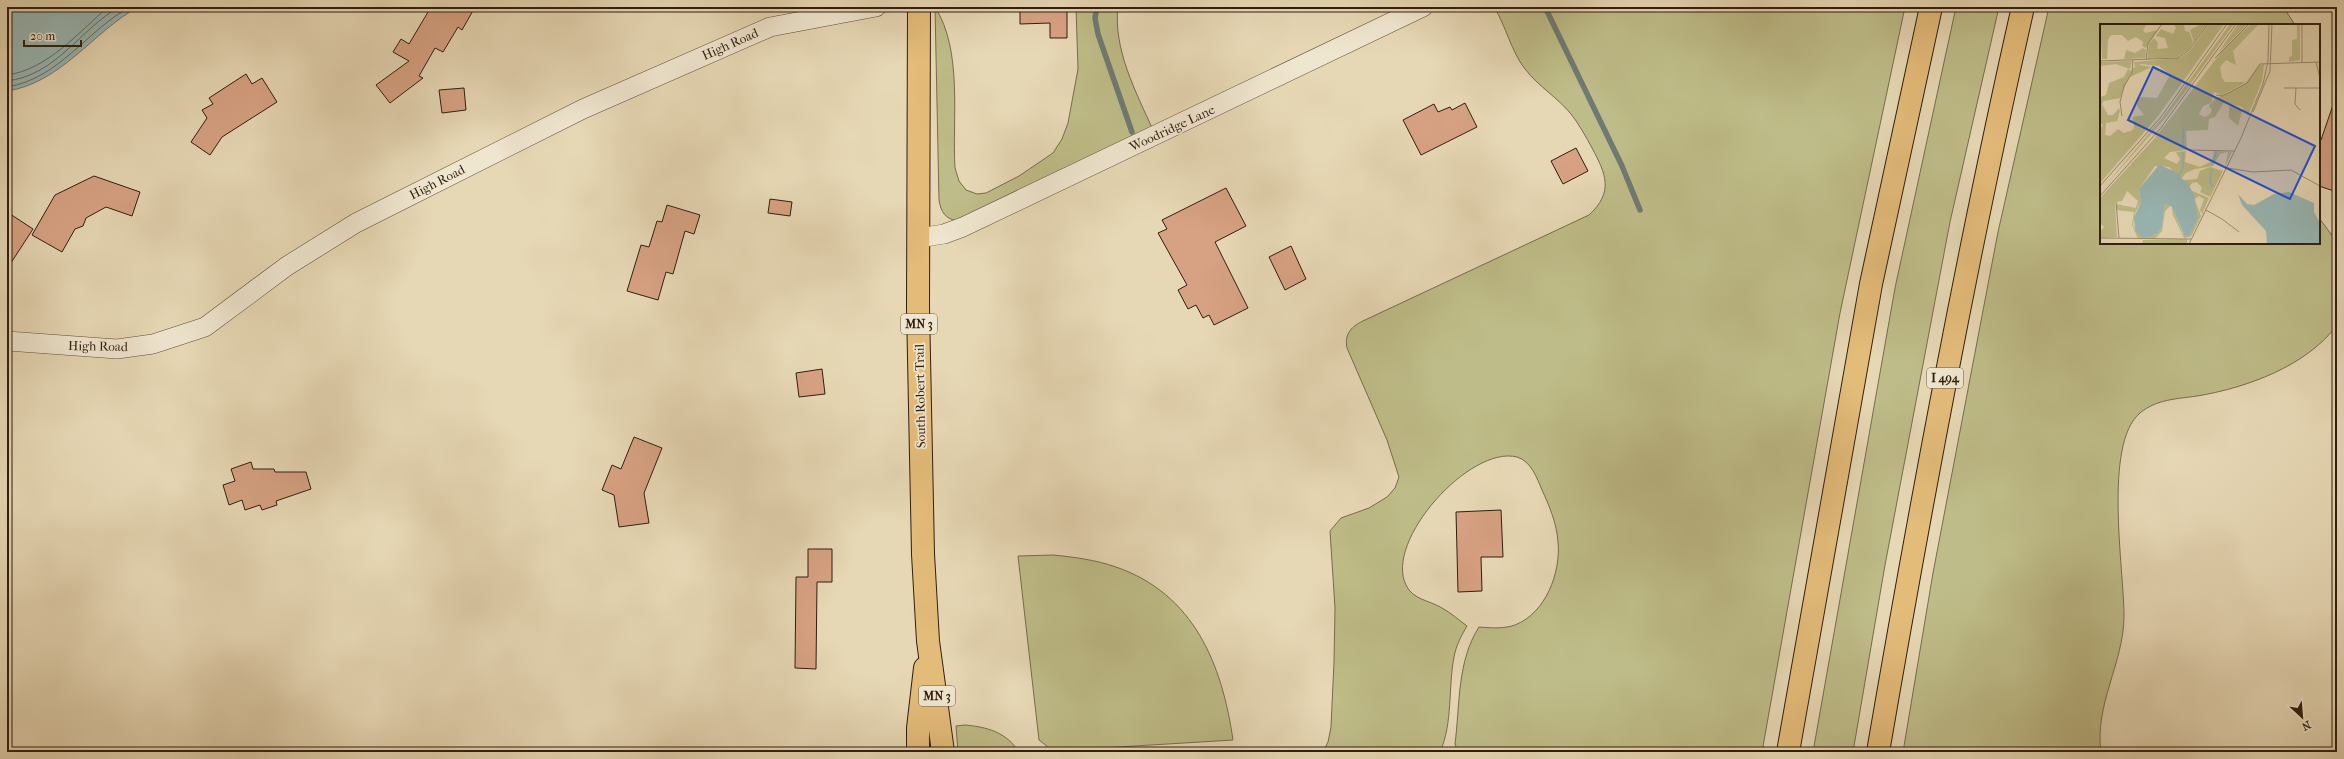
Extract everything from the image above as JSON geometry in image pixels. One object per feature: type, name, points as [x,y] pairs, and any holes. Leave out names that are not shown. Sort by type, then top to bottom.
[{"type":"main road","name":"South Robert Trail","points":[[919,7],[920,435],[928,641],[944,752]]},
{"type":"main road","points":[[1788,752],[1870,291],[1931,7]]},
{"type":"main road","name":"I 494","points":[[1878,752],[1962,285],[2023,7]]},
{"type":"main road","name":"South Robert Trail","points":[[918,752],[918,728],[928,641]]},
{"type":"street","name":"High Road","points":[[7,341],[117,349],[153,344],[205,327],[287,266],[356,223],[583,109],[770,27],[876,7]]},
{"type":"street","name":"Woodridge Lane","points":[[919,238],[944,234],[963,227],[1423,7]]},
{"type":"shaded area","points":[[935,7],[944,24],[950,44],[953,64],[955,107],[955,168],[959,181],[966,190],[977,194],[986,193],[1019,176],[1053,153],[1062,139],[1068,123],[1078,69],[1076,7],[1118,7],[1117,23],[1122,54],[1133,85],[1153,130],[958,221],[950,219],[942,211],[939,200]]},
{"type":"shaded area","points":[[1494,7],[1905,7],[1840,313],[1762,752],[1458,752],[1455,744],[1461,684],[1463,669],[1472,640],[1479,627],[1506,627],[1515,625],[1526,619],[1543,601],[1554,578],[1557,566],[1558,542],[1554,522],[1550,508],[1533,470],[1526,462],[1517,457],[1498,457],[1477,466],[1455,481],[1436,500],[1419,522],[1407,545],[1403,566],[1406,585],[1409,590],[1417,597],[1437,605],[1452,614],[1467,626],[1459,641],[1454,657],[1449,717],[1440,752],[1323,752],[1328,742],[1331,727],[1334,662],[1335,608],[1330,531],[1341,518],[1369,508],[1387,497],[1395,488],[1399,477],[1387,440],[1347,348],[1346,343],[1348,334],[1356,325],[1365,320],[1589,215],[1597,207],[1605,191],[1604,175],[1601,166],[1582,131],[1566,108],[1530,75],[1520,62]]},
{"type":"shaded area","points":[[1956,7],[1999,7],[1950,222],[1885,565],[1853,752],[1813,752],[1895,288]]},
{"type":"shaded area","points":[[2049,7],[2284,8],[2294,24],[2100,24],[2100,244],[2320,244],[2320,219],[2337,242],[2337,325],[2324,339],[2309,352],[2292,363],[2255,381],[2216,392],[2167,400],[2153,405],[2140,413],[2129,429],[2122,451],[2118,508],[2124,616],[2123,633],[2105,701],[2100,735],[2101,752],[1903,752],[1933,573],[1998,232]]},
{"type":"shaded area","points":[[1053,555],[1101,562],[1116,567],[1143,579],[1166,595],[1184,614],[1200,635],[1212,659],[1228,712],[1233,740],[1053,751],[1039,740],[1018,556]]},
{"type":"shaded area","points":[[965,725],[981,727],[1002,735],[1014,745],[1019,752],[958,752],[956,726]]},
{"type":"water","points":[[7,7],[138,7],[122,17],[76,55],[44,78],[26,86],[7,91]]},
{"type":"building","points":[[431,7],[475,7],[462,30],[458,27],[443,52],[435,48],[419,76],[423,78],[390,103],[376,85],[409,61],[393,52],[401,39],[409,44]]},
{"type":"building","points":[[1020,7],[1055,7],[1055,10],[1067,10],[1067,38],[1050,38],[1050,23],[1020,24]]},
{"type":"building","points":[[246,74],[252,84],[262,78],[277,102],[222,137],[210,155],[191,142],[207,118],[202,110],[213,104],[209,98]]},
{"type":"building","points":[[464,88],[466,110],[442,113],[439,90]]},
{"type":"building","points":[[2334,102],[2337,103],[2337,192],[2320,186],[2321,140]]},
{"type":"building","points":[[1465,103],[1477,127],[1421,155],[1403,120],[1434,104],[1438,112],[1450,107],[1452,110]]},
{"type":"building","points":[[1576,148],[1588,171],[1563,184],[1551,161]]},
{"type":"building","points":[[94,176],[140,192],[132,216],[106,207],[86,218],[83,226],[75,229],[62,252],[32,235],[55,195]]},
{"type":"building","points":[[1226,188],[1246,226],[1215,242],[1248,308],[1214,325],[1209,315],[1203,318],[1196,305],[1188,309],[1178,290],[1187,285],[1158,233],[1167,229],[1162,220]]},
{"type":"building","points":[[770,199],[792,202],[790,216],[768,213]]},
{"type":"building","points":[[667,205],[700,215],[694,234],[685,231],[673,274],[666,272],[658,300],[627,291],[641,245],[649,247],[657,221],[662,222]]},
{"type":"building","points":[[7,212],[33,229],[7,269]]},
{"type":"building","points":[[1291,246],[1306,279],[1285,290],[1269,257]]},
{"type":"building","points":[[822,369],[825,394],[799,397],[796,373]]},
{"type":"building","points":[[634,437],[662,448],[644,493],[649,523],[619,527],[614,495],[602,490],[612,465],[621,469]]},
{"type":"building","points":[[251,462],[253,469],[274,469],[275,472],[306,472],[311,489],[276,501],[277,505],[262,510],[260,505],[245,510],[242,500],[229,505],[223,485],[235,481],[231,469]]},
{"type":"building","points":[[1501,510],[1503,557],[1481,557],[1482,591],[1458,592],[1456,512]]},
{"type":"building","points":[[808,549],[832,549],[832,582],[817,582],[816,669],[795,668],[796,577],[808,577]]},
{"type":"waterway","points":[[1097,7],[1095,18],[1098,34],[1132,132]]},
{"type":"waterway","points":[[1545,7],[1622,166],[1640,210]]}]
